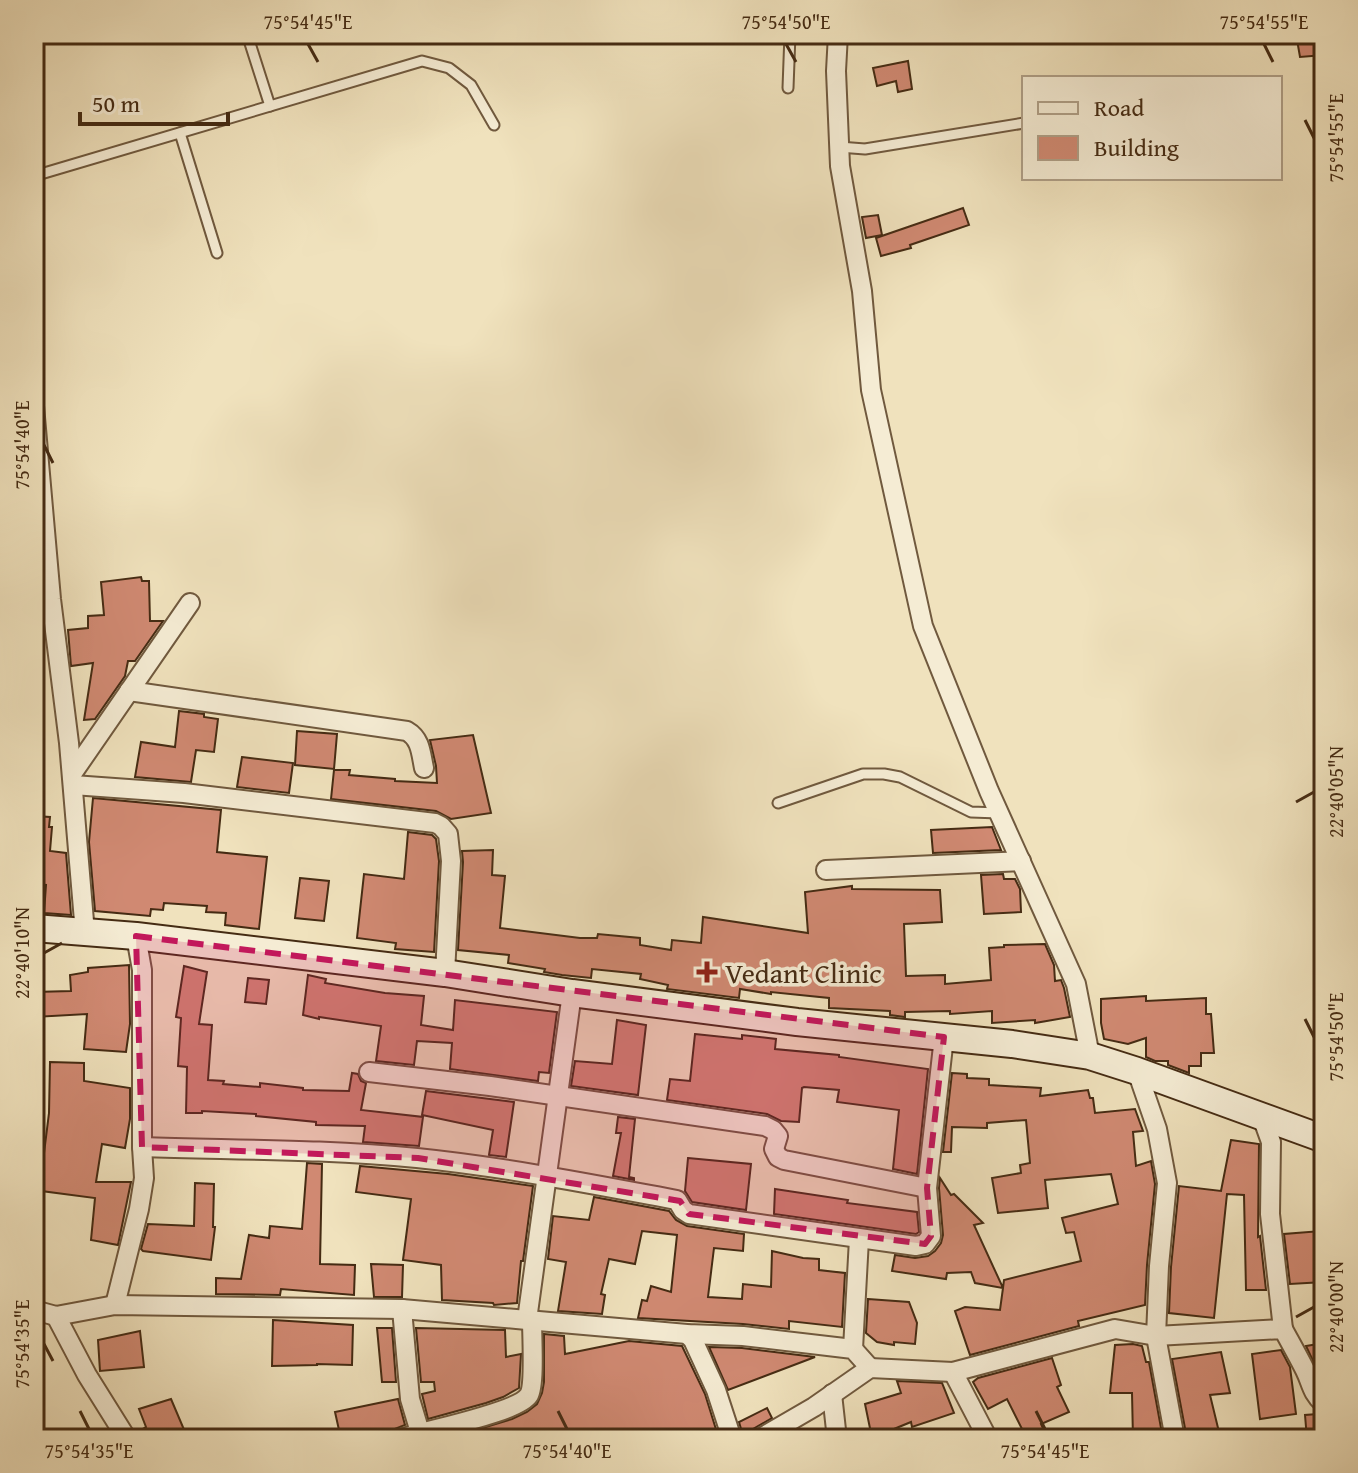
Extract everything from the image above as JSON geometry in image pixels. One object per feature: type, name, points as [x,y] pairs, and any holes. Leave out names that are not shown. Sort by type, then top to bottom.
[{"type":"main road","points":[[34,928],[136,936],[445,973],[797,1022],[1012,1044],[1090,1056],[1324,1139]]},
{"type":"street","points":[[838,34],[836,71],[840,166],[862,291],[871,390],[923,626],[999,813],[1076,984],[1090,1056]]},
{"type":"street","points":[[34,406],[85,933]]},
{"type":"street","points":[[72,780],[190,603]]},
{"type":"street","points":[[129,691],[407,731],[418,741],[424,768]]},
{"type":"street","points":[[72,780],[441,826],[448,834],[451,861],[445,973]]},
{"type":"street","points":[[826,870],[1021,861]]},
{"type":"street","points":[[115,1305],[144,1178],[142,970],[136,936]]},
{"type":"street","points":[[400,1439],[516,1406],[529,1395],[530,1320],[572,993]]},
{"type":"street","points":[[142,1147],[334,1152],[418,1158],[548,1176],[677,1200],[689,1214],[916,1246],[925,1244],[931,1236],[927,1188],[944,1037]]},
{"type":"street","points":[[1137,1071],[1157,1129],[1167,1183],[1156,1336],[1175,1439]]},
{"type":"street","points":[[369,1072],[490,1086],[765,1126],[778,1136],[774,1149],[778,1157],[784,1160],[927,1188]]},
{"type":"street","points":[[1262,1117],[1271,1142],[1270,1214],[1283,1329],[1307,1374],[1310,1386],[1324,1404]]},
{"type":"street","points":[[853,1349],[859,1239]]},
{"type":"street","points":[[34,1310],[56,1316],[115,1305],[402,1309],[687,1334],[743,1336],[853,1349],[870,1368]]},
{"type":"street","points":[[402,1309],[410,1399],[420,1435]]},
{"type":"street","points":[[56,1316],[87,1375],[127,1439]]},
{"type":"street","points":[[759,1439],[814,1407],[870,1368],[953,1372],[1115,1329],[1156,1336],[1283,1329]]},
{"type":"street","points":[[687,1334],[693,1340],[716,1390],[732,1439]]},
{"type":"street","points":[[953,1372],[988,1439]]},
{"type":"street","points":[[832,1394],[837,1439]]},
{"type":"lane","points":[[247,34],[270,106]]},
{"type":"lane","points":[[788,88],[790,34]]},
{"type":"lane","points":[[34,176],[422,61],[449,68],[471,85],[494,125]]},
{"type":"lane","points":[[839,147],[865,149],[1022,123]]},
{"type":"lane","points":[[180,133],[217,253]]},
{"type":"lane","points":[[778,803],[863,774],[884,774],[900,777],[971,812],[999,813]]},
{"type":"highlighted area","points":[[136,936],[944,1037],[927,1188],[931,1236],[925,1244],[689,1214],[680,1201],[418,1158],[142,1147]]},
{"type":"building","points":[[1296,34],[1324,34],[1324,55],[1300,57]]},
{"type":"building","points":[[908,61],[912,89],[898,92],[896,81],[877,86],[873,68]]},
{"type":"building","points":[[963,208],[969,225],[910,245],[911,248],[881,256],[876,238]]},
{"type":"building","points":[[878,215],[882,235],[866,238],[862,217]]},
{"type":"building","points":[[141,577],[142,581],[149,581],[150,621],[163,621],[135,661],[128,661],[125,676],[95,719],[84,720],[93,663],[71,666],[68,630],[88,628],[88,616],[104,615],[101,582]]},
{"type":"building","points":[[179,711],[218,719],[214,752],[196,750],[191,782],[135,777],[141,742],[175,747]]},
{"type":"building","points":[[297,731],[337,734],[334,769],[295,765]]},
{"type":"building","points":[[473,735],[491,813],[451,819],[436,811],[331,799],[334,770],[350,770],[349,775],[395,781],[437,783],[430,740]]},
{"type":"building","points":[[242,757],[293,763],[289,793],[237,787]]},
{"type":"building","points":[[93,798],[221,810],[217,852],[267,857],[259,929],[225,925],[226,913],[206,912],[207,906],[164,903],[163,910],[151,909],[150,916],[95,911],[89,842]]},
{"type":"building","points":[[34,816],[50,817],[50,851],[66,853],[71,915],[44,913],[46,885],[34,884]]},
{"type":"building","points":[[992,827],[1001,850],[933,853],[931,830]]},
{"type":"building","points":[[408,832],[432,835],[436,839],[439,861],[434,952],[395,949],[396,943],[357,938],[364,874],[404,879]]},
{"type":"building","points":[[493,850],[492,875],[505,876],[500,928],[580,938],[597,938],[598,934],[640,938],[640,945],[671,950],[672,940],[701,943],[703,917],[808,933],[805,892],[852,886],[852,889],[940,890],[942,922],[904,924],[906,976],[945,975],[945,984],[991,980],[989,948],[1045,944],[1054,965],[1055,981],[1061,980],[1064,988],[1070,1017],[1035,1023],[1035,1020],[992,1023],[992,1011],[950,1014],[950,1011],[905,1012],[905,1017],[890,1015],[890,1011],[829,1008],[829,998],[740,989],[739,998],[667,989],[668,985],[640,979],[641,974],[592,969],[591,978],[562,975],[508,963],[509,955],[458,950],[462,851]]},
{"type":"building","points":[[1003,874],[1004,879],[1015,879],[1020,889],[1021,912],[984,914],[981,875]]},
{"type":"building","points":[[300,878],[329,881],[324,921],[295,918]]},
{"type":"building","points":[[129,965],[130,1024],[126,1052],[84,1049],[87,1014],[34,1017],[34,992],[71,991],[70,975],[88,972],[88,968]]},
{"type":"building","points":[[184,966],[207,972],[199,1024],[212,1025],[208,1080],[260,1087],[260,1083],[303,1090],[349,1091],[352,1073],[358,1074],[361,1081],[366,1083],[361,1110],[423,1117],[419,1146],[363,1142],[365,1126],[316,1125],[316,1122],[256,1114],[186,1113],[187,1067],[178,1066],[181,1018],[176,1017]]},
{"type":"building","points":[[308,975],[326,979],[325,983],[424,996],[421,1025],[453,1030],[455,1000],[557,1012],[549,1073],[539,1072],[538,1081],[450,1069],[452,1043],[417,1041],[414,1065],[376,1061],[381,1026],[303,1015]]},
{"type":"building","points":[[248,978],[269,980],[266,1004],[245,1002]]},
{"type":"building","points":[[1146,996],[1146,1001],[1206,998],[1206,1014],[1211,1014],[1214,1053],[1201,1053],[1201,1066],[1189,1066],[1189,1073],[1168,1065],[1168,1061],[1146,1057],[1146,1038],[1128,1044],[1104,1039],[1101,999]]},
{"type":"building","points":[[617,1020],[646,1025],[638,1095],[571,1086],[575,1061],[612,1064]]},
{"type":"building","points":[[695,1034],[776,1039],[775,1049],[928,1069],[917,1174],[893,1169],[899,1110],[837,1102],[839,1090],[802,1088],[799,1122],[781,1121],[767,1114],[667,1100],[670,1079],[690,1081]]},
{"type":"building","points":[[50,1062],[84,1063],[84,1081],[130,1088],[130,1119],[125,1148],[102,1144],[96,1182],[131,1182],[118,1245],[91,1240],[95,1198],[34,1190],[34,1151],[44,1153],[49,1113]]},
{"type":"building","points":[[952,1073],[967,1074],[967,1078],[989,1079],[989,1085],[1041,1088],[1040,1096],[1088,1090],[1090,1098],[1093,1098],[1095,1113],[1135,1109],[1143,1131],[1133,1132],[1136,1166],[1151,1161],[1155,1184],[1145,1305],[1078,1321],[1079,1326],[970,1355],[955,1311],[965,1307],[1000,1310],[1004,1280],[1081,1261],[1074,1232],[1066,1233],[1062,1218],[1118,1204],[1111,1174],[1045,1180],[1048,1208],[998,1213],[992,1178],[1021,1173],[1020,1165],[1030,1163],[1026,1120],[987,1123],[987,1128],[952,1127],[951,1152],[943,1152]]},
{"type":"building","points":[[426,1091],[514,1102],[506,1157],[489,1155],[493,1130],[422,1115]]},
{"type":"building","points":[[618,1117],[635,1119],[629,1177],[634,1180],[613,1176],[621,1133],[616,1133]]},
{"type":"building","points":[[1231,1140],[1259,1144],[1258,1237],[1266,1290],[1246,1290],[1244,1195],[1227,1194],[1214,1318],[1169,1313],[1179,1186],[1221,1191]]},
{"type":"building","points":[[688,1158],[751,1164],[746,1210],[692,1202],[685,1191]]},
{"type":"building","points":[[307,1163],[322,1164],[320,1264],[355,1265],[354,1295],[281,1289],[280,1295],[216,1294],[216,1278],[241,1279],[249,1235],[269,1238],[270,1226],[302,1229]]},
{"type":"building","points":[[360,1166],[533,1186],[517,1303],[494,1305],[442,1300],[441,1265],[403,1260],[411,1199],[356,1192]]},
{"type":"building","points":[[940,1178],[951,1195],[954,1194],[983,1223],[974,1225],[1003,1288],[975,1283],[971,1272],[947,1273],[946,1279],[892,1271],[895,1255],[928,1256],[941,1243]]},
{"type":"building","points":[[195,1183],[214,1184],[215,1227],[211,1260],[143,1251],[148,1224],[194,1226]]},
{"type":"building","points":[[775,1189],[917,1212],[919,1232],[774,1214]]},
{"type":"building","points":[[594,1197],[669,1211],[676,1220],[687,1226],[744,1234],[743,1251],[714,1248],[708,1297],[742,1299],[743,1284],[771,1287],[772,1251],[819,1259],[819,1270],[845,1273],[842,1327],[789,1321],[789,1329],[638,1318],[642,1300],[647,1301],[651,1286],[671,1292],[677,1235],[642,1231],[635,1264],[609,1259],[601,1294],[605,1295],[602,1314],[558,1311],[566,1262],[548,1259],[553,1216],[589,1220]]},
{"type":"building","points":[[1321,1231],[1324,1282],[1290,1284],[1284,1234]]},
{"type":"building","points":[[371,1264],[403,1265],[402,1297],[374,1297]]},
{"type":"building","points":[[868,1299],[909,1302],[917,1323],[915,1344],[877,1342],[866,1333]]},
{"type":"building","points":[[273,1320],[353,1325],[352,1365],[272,1366]]},
{"type":"building","points":[[377,1328],[392,1328],[396,1382],[382,1382]]},
{"type":"building","points":[[416,1328],[505,1330],[506,1357],[521,1354],[519,1388],[486,1403],[428,1419],[422,1394],[435,1391],[434,1382],[421,1382]]},
{"type":"building","points":[[140,1331],[144,1367],[100,1371],[98,1340]]},
{"type":"building","points":[[544,1334],[564,1336],[565,1354],[629,1341],[682,1346],[705,1394],[719,1439],[446,1439],[512,1419],[537,1404],[544,1382]]},
{"type":"building","points":[[1324,1343],[1324,1384],[1306,1346]]},
{"type":"building","points":[[1115,1345],[1142,1346],[1146,1362],[1149,1362],[1163,1439],[1133,1439],[1132,1393],[1110,1393]]},
{"type":"building","points":[[709,1347],[742,1348],[815,1357],[728,1390]]},
{"type":"building","points":[[1281,1350],[1290,1367],[1296,1414],[1260,1419],[1252,1354]]},
{"type":"building","points":[[1221,1352],[1230,1393],[1210,1395],[1219,1432],[1187,1439],[1172,1359]]},
{"type":"building","points":[[1052,1358],[1061,1385],[1057,1387],[1069,1412],[1041,1424],[1048,1439],[1027,1439],[1007,1399],[988,1409],[973,1382]]},
{"type":"building","points":[[897,1381],[942,1383],[954,1413],[912,1427],[911,1422],[872,1438],[865,1404],[901,1393]]},
{"type":"building","points":[[171,1399],[188,1439],[139,1439],[137,1432],[146,1427],[139,1409]]},
{"type":"building","points":[[398,1399],[405,1425],[392,1430],[388,1439],[375,1439],[374,1435],[341,1439],[335,1412]]},
{"type":"building","points":[[767,1408],[772,1418],[753,1429],[744,1439],[739,1422]]},
{"type":"building","points":[[1305,1415],[1324,1416],[1324,1439],[1307,1439]]},
{"type":"place","name":"Vedant Clinic","points":[[707,972]]}]
